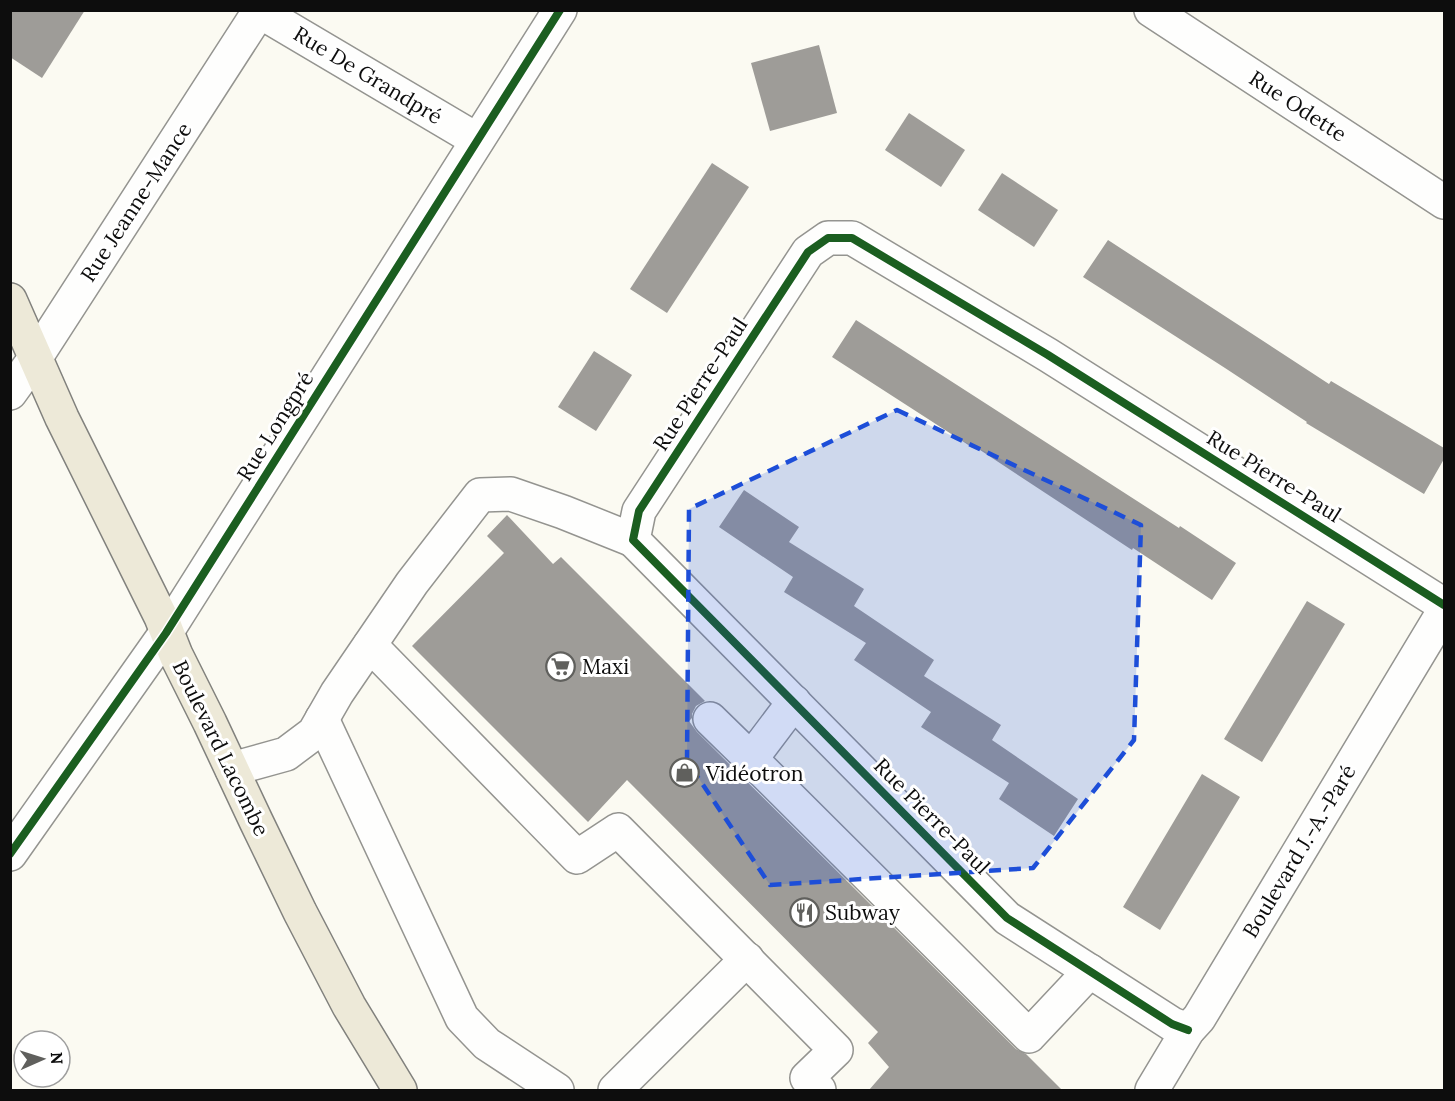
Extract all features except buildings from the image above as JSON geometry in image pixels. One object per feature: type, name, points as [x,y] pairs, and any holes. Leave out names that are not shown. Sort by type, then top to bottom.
[{"type":"main road","name":"Boulevard Lacombe","points":[[10,300],[62,417],[300,912],[349,1006],[400,1090]]},
{"type":"street","name":"Rue Longpré","points":[[10,854],[166,633],[560,10]]},
{"type":"street","name":"Rue Odette","points":[[1150,10],[1444,202]]},
{"type":"street","name":"Rue De Grandpré","points":[[259,11],[477,140]]},
{"type":"street","name":"Rue Jeanne-Mance","points":[[10,393],[36,357],[259,11]]},
{"type":"street","name":"Rue Pierre-Paul","points":[[1188,1030],[1172,1024],[1008,918],[633,540],[639,511],[808,252],[828,238],[852,238],[1048,355],[1444,604]]},
{"type":"street","points":[[232,769],[286,754],[314,733],[337,693],[412,583],[480,495],[511,495],[633,540]]},
{"type":"street","name":"Boulevard J.-A.-Paré","points":[[1152,1090],[1188,1030],[1199,1018],[1444,611]]},
{"type":"street","points":[[370,645],[577,857],[618,830],[836,1050],[807,1078],[819,1090]]},
{"type":"street","points":[[752,759],[794,702]]},
{"type":"street","points":[[322,719],[462,1018],[487,1044],[557,1090]]},
{"type":"street","points":[[710,719],[1029,1036],[1090,971]]},
{"type":"street","points":[[615,1090],[747,959]]},
{"type":"highlighted area","points":[[897,410],[1141,525],[1134,740],[1033,868],[770,885],[687,761],[689,509]]},
{"type":"cycle path","points":[[10,854],[166,633],[560,10]]},
{"type":"cycle path","points":[[1188,1030],[1172,1024],[1007,918],[633,540],[639,511],[808,252],[828,238],[852,238],[1048,355],[1444,605]]},
{"type":"place","name":"Maxi","points":[[561,666]]},
{"type":"place","name":"Vidéotron","points":[[685,773]]},
{"type":"place","name":"Subway","points":[[804,912]]}]
